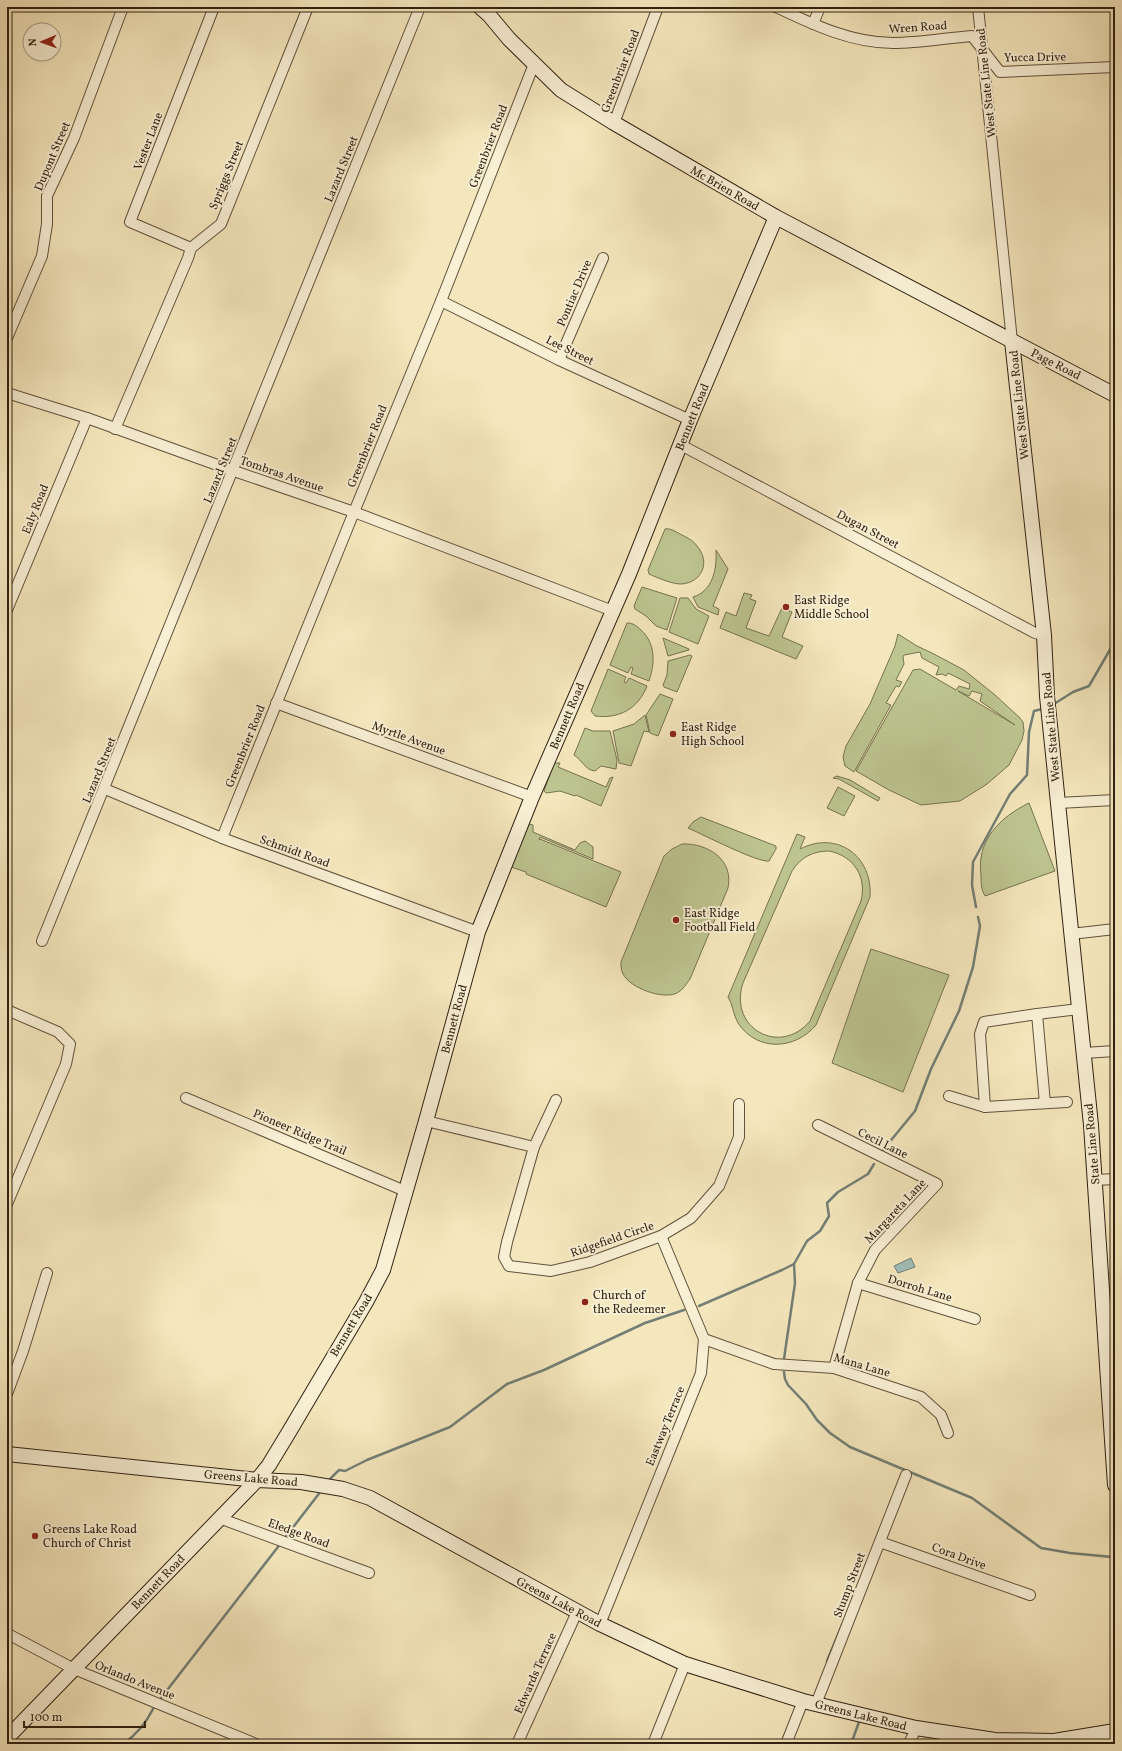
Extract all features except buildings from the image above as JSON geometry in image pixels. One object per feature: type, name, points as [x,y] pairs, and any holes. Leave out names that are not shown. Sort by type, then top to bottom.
[{"type":"street","name":"Dupont Street","points":[[7,338],[42,256],[47,224],[47,196],[74,138],[123,7]]},
{"type":"street","name":"Vester Lane","points":[[191,248],[130,222],[214,7]]},
{"type":"street","name":"Spriggs Street","points":[[191,248],[221,224],[308,7]]},
{"type":"street","name":"Lazard Street","points":[[42,941],[234,471],[420,7]]},
{"type":"street","name":"Greenbriar Road","points":[[614,123],[658,7]]},
{"type":"street","name":"Wren Road","points":[[776,7],[839,34],[869,41],[892,43],[972,36]]},
{"type":"street","points":[[813,24],[820,7]]},
{"type":"street","name":"West State Line Road","points":[[978,7],[1044,635],[1047,696],[1058,803]]},
{"type":"street","name":"Mc Brien Road","points":[[487,10],[509,39],[562,90],[614,123],[776,217],[997,333]]},
{"type":"street","name":"Yucca Drive","points":[[972,36],[1000,72],[1115,67]]},
{"type":"street","name":"Greenbrier Road","points":[[222,838],[441,301],[534,64]]},
{"type":"street","name":"Bennett Road","points":[[7,1738],[257,1480],[269,1465],[289,1432],[366,1302],[383,1270],[478,932],[532,797],[613,611],[690,420],[776,217]]},
{"type":"street","points":[[115,429],[191,248]]},
{"type":"street","name":"Pontiac Drive","points":[[559,360],[603,258]]},
{"type":"street","name":"Lee Street","points":[[441,301],[559,360],[690,420]]},
{"type":"street","name":"Page Road","points":[[997,333],[1115,395]]},
{"type":"street","name":"Tombras Avenue","points":[[7,394],[86,418],[354,512],[613,611]]},
{"type":"street","name":"Ealy Road","points":[[7,610],[86,418]]},
{"type":"street","name":"Dugan Street","points":[[681,445],[1035,633],[1044,635]]},
{"type":"street","name":"Myrtle Avenue","points":[[276,703],[532,797]]},
{"type":"street","name":"Schmidt Road","points":[[105,789],[222,838],[478,932]]},
{"type":"street","points":[[1058,803],[1115,800]]},
{"type":"street","name":"State Line Road","points":[[1058,803],[1084,1053],[1095,1180],[1114,1432],[1115,1485]]},
{"type":"street","points":[[1071,934],[1115,929]]},
{"type":"street","points":[[985,1107],[980,1034],[984,1022],[1079,1009]]},
{"type":"street","points":[[7,1010],[58,1032],[70,1044],[66,1064],[7,1204]]},
{"type":"street","points":[[1037,1014],[1045,1103]]},
{"type":"street","points":[[1084,1053],[1115,1051]]},
{"type":"street","points":[[949,1096],[985,1107],[1067,1102]]},
{"type":"street","name":"Pioneer Ridge Trail","points":[[186,1098],[405,1191]]},
{"type":"street","name":"Ridgefield Circle","points":[[556,1100],[534,1148],[507,1242],[504,1257],[509,1266],[551,1272],[590,1262],[661,1236],[691,1218],[719,1186],[739,1138],[739,1104]]},
{"type":"street","points":[[426,1121],[534,1148]]},
{"type":"street","name":"Cecil Lane","points":[[818,1125],[937,1184]]},
{"type":"street","points":[[1095,1180],[1115,1180]]},
{"type":"street","name":"Margareta Lane","points":[[834,1368],[858,1283],[874,1250],[937,1184]]},
{"type":"street","name":"Eastway Terrace","points":[[600,1624],[701,1373],[704,1339],[661,1236]]},
{"type":"street","points":[[7,1394],[23,1351],[47,1273]]},
{"type":"street","name":"Dorroh Lane","points":[[858,1283],[975,1319]]},
{"type":"street","name":"Mana Lane","points":[[704,1339],[774,1364],[834,1368],[921,1397],[941,1415],[948,1433]]},
{"type":"street","name":"Greens Lake Road","points":[[7,1454],[257,1480],[310,1483],[343,1488],[370,1498],[577,1612],[685,1664],[810,1702],[916,1728],[1003,1740],[1054,1741],[1115,1731]]},
{"type":"street","name":"Stump Street","points":[[786,1744],[810,1702],[880,1542],[906,1476]]},
{"type":"street","name":"Eledge Road","points":[[219,1518],[369,1573]]},
{"type":"street","name":"Cora Drive","points":[[880,1542],[1030,1595]]},
{"type":"street","name":"Edwards Terrace","points":[[517,1744],[577,1612]]},
{"type":"street","name":"Orlando Avenue","points":[[8,1634],[74,1669],[256,1744]]},
{"type":"street","points":[[653,1744],[685,1664]]},
{"type":"street","points":[[909,1744],[916,1728]]},
{"type":"green space","points":[[665,529],[672,530],[689,539],[701,552],[704,565],[702,571],[699,576],[688,583],[677,584],[649,574],[648,570]]},
{"type":"green space","points":[[716,550],[728,569],[713,606],[719,609],[718,615],[698,607],[693,597],[700,594],[709,585],[716,565]]},
{"type":"green space","points":[[642,587],[677,598],[667,630],[656,626],[646,616],[635,609],[634,606]]},
{"type":"green space","points":[[744,593],[752,595],[750,599],[756,601],[746,628],[769,636],[782,608],[792,612],[782,637],[803,646],[796,659],[720,628],[726,612],[736,616]]},
{"type":"green space","points":[[680,598],[688,598],[696,609],[709,616],[698,644],[669,632]]},
{"type":"green space","points":[[627,623],[638,627],[646,635],[652,648],[653,661],[649,681],[631,674],[633,668],[631,667],[628,673],[610,665]]},
{"type":"green space","points":[[898,634],[917,646],[964,670],[995,695],[1023,722],[1024,731],[1022,740],[1009,765],[987,784],[960,801],[921,805],[889,790],[856,771],[913,670],[920,669],[956,690],[959,686],[969,689],[970,684],[948,673],[946,676],[942,674],[936,675],[939,667],[922,658],[920,652],[904,655],[904,664],[896,680],[902,682],[899,687],[896,686],[886,703],[891,705],[854,772],[845,766],[843,757],[846,746],[870,704],[895,646]],"holes":[[[958,691],[969,696],[972,691],[982,694],[980,701],[1015,725]]]},
{"type":"green space","points":[[663,638],[689,649],[689,650],[668,656]]},
{"type":"green space","points":[[690,655],[692,656],[677,692],[664,687],[663,685],[667,675],[668,661]]},
{"type":"green space","points":[[608,669],[626,677],[624,682],[626,683],[629,678],[647,686],[638,701],[627,711],[612,716],[595,716],[591,711]]},
{"type":"green space","points":[[660,694],[673,699],[658,736],[650,733],[646,715]]},
{"type":"green space","points":[[645,715],[649,732],[644,731],[631,766],[619,763],[613,731],[634,724]]},
{"type":"green space","points":[[585,728],[593,731],[610,731],[617,760],[616,769],[601,766],[595,771],[589,769],[574,755]]},
{"type":"green space","points":[[554,763],[560,763],[558,767],[606,787],[610,778],[613,777],[601,806],[576,795],[575,796],[560,791],[546,793],[544,791]]},
{"type":"green space","points":[[837,776],[850,780],[880,798],[878,801],[839,779],[833,778]]},
{"type":"green space","points":[[838,787],[855,796],[844,816],[827,808]]},
{"type":"green space","points":[[1029,803],[1055,871],[985,896],[982,886],[980,863],[982,851],[986,841],[992,832],[1009,815]]},
{"type":"green space","points":[[701,817],[776,846],[776,849],[769,861],[754,858],[688,828],[693,822]]},
{"type":"green space","points":[[529,824],[533,825],[533,832],[575,850],[580,843],[585,841],[593,847],[593,859],[540,837],[539,840],[540,839],[621,872],[606,907],[526,874],[526,872],[511,867]]},
{"type":"green space","points":[[797,834],[805,837],[800,849],[814,844],[827,843],[839,845],[850,850],[859,859],[866,870],[869,882],[870,897],[816,1025],[798,1039],[787,1043],[765,1043],[755,1039],[738,1023],[728,997]],"holes":[[[829,851],[838,854],[852,863],[857,869],[862,884],[861,901],[810,1021],[798,1032],[785,1037],[772,1037],[760,1032],[750,1024],[743,1013],[740,999],[743,983],[792,871],[803,859],[818,852]]]},
{"type":"green space","name":"East Ridge Football Field","points":[[682,844],[692,844],[710,850],[717,855],[727,869],[729,878],[728,888],[690,979],[683,989],[677,993],[671,995],[656,994],[632,984],[621,970],[621,962],[664,856],[672,849]]},
{"type":"green space","points":[[871,949],[949,975],[903,1092],[832,1063]]},
{"type":"water","points":[[911,1258],[915,1267],[898,1273],[894,1266]]},
{"type":"waterway","points":[[1054,704],[1073,692],[1089,686],[1115,641]]},
{"type":"waterway","points":[[976,907],[972,885],[973,862],[1010,794],[1027,775],[1029,732],[1034,711],[1042,709]]},
{"type":"waterway","points":[[883,1150],[915,1111],[931,1069],[959,1011],[973,967],[980,926],[978,917]]},
{"type":"waterway","points":[[699,1306],[794,1264],[807,1241],[820,1231],[829,1216],[827,1203],[838,1192],[868,1174],[874,1164]]},
{"type":"waterway","points":[[784,1359],[795,1283],[794,1264]]},
{"type":"waterway","points":[[327,1482],[339,1470],[345,1471],[367,1460],[450,1427],[507,1384],[544,1370],[645,1323],[684,1310]]},
{"type":"waterway","points":[[784,1372],[788,1385],[806,1404],[817,1420],[830,1433],[850,1447],[972,1498],[1041,1548],[1070,1553],[1112,1557],[1113,1559]]},
{"type":"waterway","points":[[284,1539],[321,1491]]},
{"type":"waterway","points":[[161,1698],[281,1543]]},
{"type":"waterway","points":[[827,1661],[842,1625]]},
{"type":"waterway","points":[[123,1744],[140,1728],[153,1709]]},
{"type":"waterway","points":[[851,1744],[859,1722]]},
{"type":"place","name":"East Ridge Middle School","points":[[786,607]]},
{"type":"place","name":"East Ridge High School","points":[[673,734]]},
{"type":"place","name":"East Ridge Football Field","points":[[676,920]]},
{"type":"place","name":"Church of the Redeemer","points":[[585,1302]]},
{"type":"place","name":"Greens Lake Road Church of Christ","points":[[35,1536]]}]
